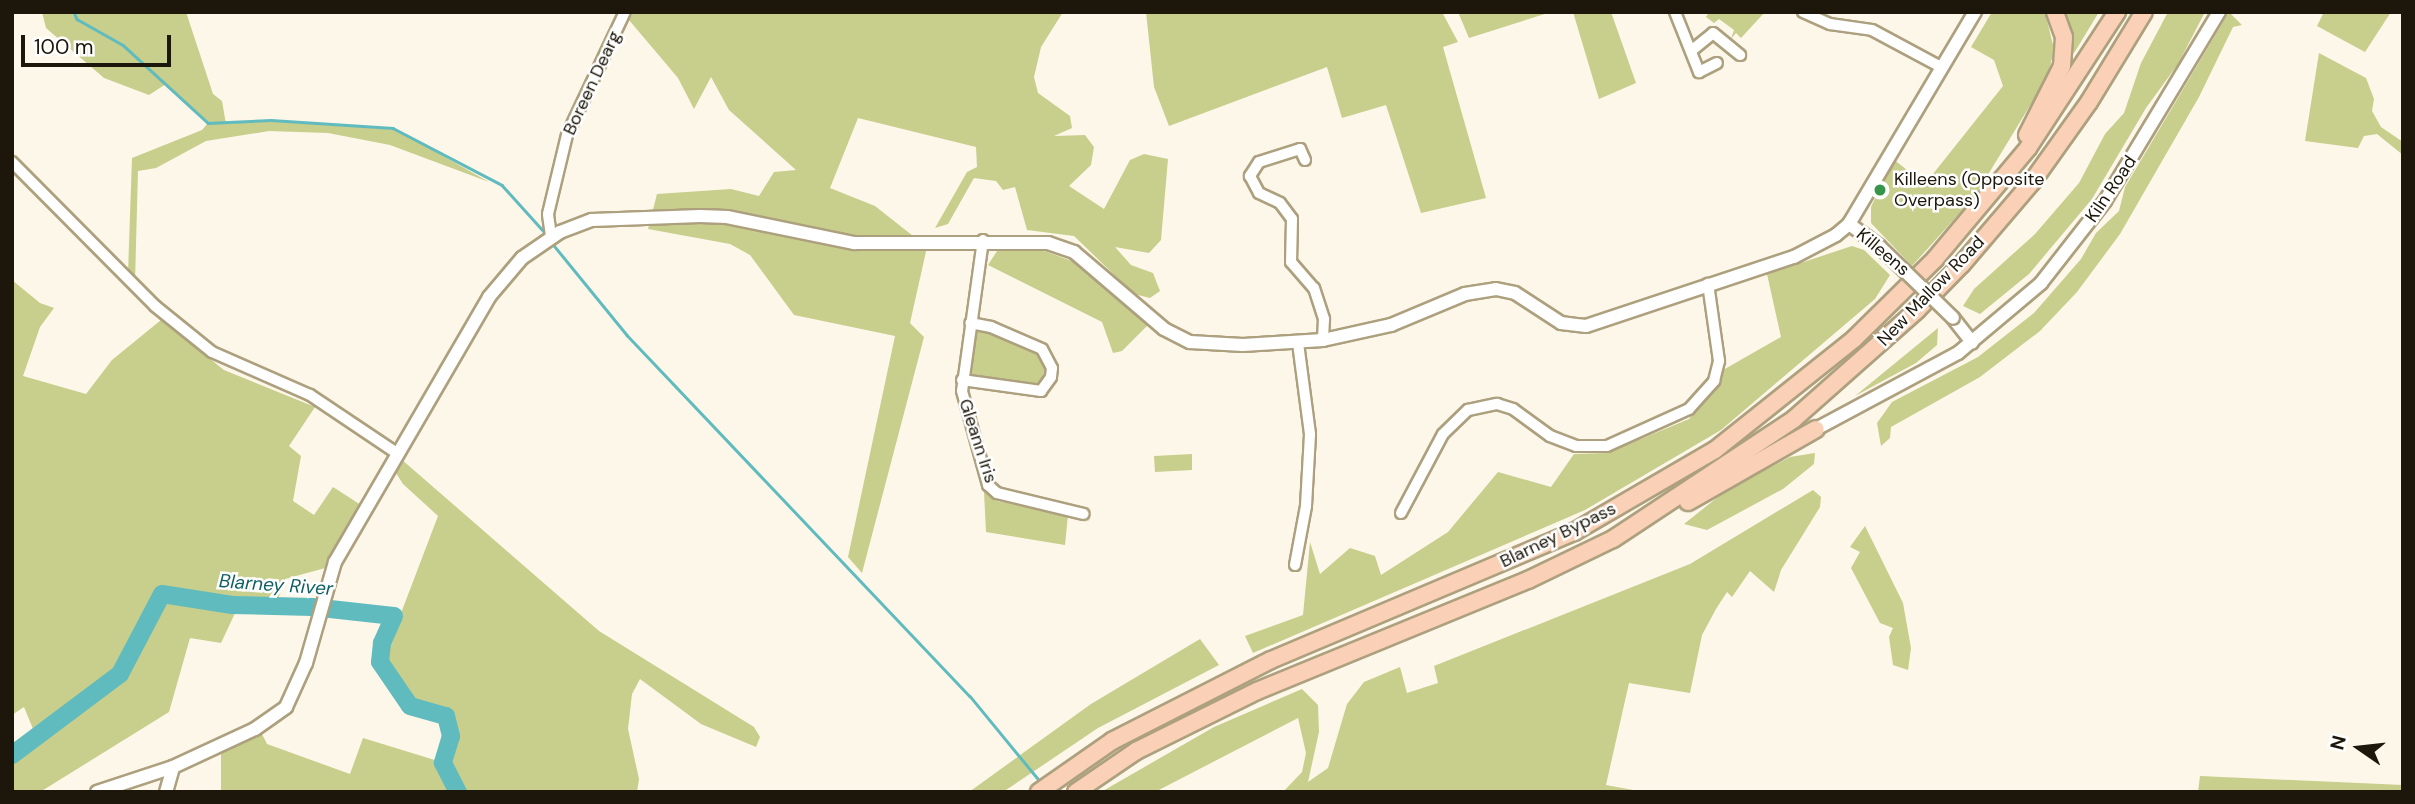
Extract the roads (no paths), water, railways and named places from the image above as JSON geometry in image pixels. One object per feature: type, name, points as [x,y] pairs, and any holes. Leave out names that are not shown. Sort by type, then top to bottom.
[{"type":"highway","points":[[2007,175],[2062,66],[2064,37],[2055,12]]},
{"type":"highway","points":[[2007,175],[2073,84],[2117,12]]},
{"type":"highway","name":"New Mallow Road","points":[[1657,512],[1794,419],[1926,301],[2032,182],[2089,102],[2144,12]]},
{"type":"highway","name":"Blarney Bypass","points":[[1039,792],[1112,741],[1271,660],[1574,531],[1715,450],[1854,340],[1928,266],[2007,175]]},
{"type":"highway","points":[[1657,512],[1688,502],[1816,429]]},
{"type":"highway","name":"Blarney Bypass","points":[[1076,792],[1136,751],[1258,691],[1528,580],[1613,539],[1657,512]]},
{"type":"street","name":"Boreen Dearg","points":[[548,238],[548,214],[567,135],[625,12]]},
{"type":"street","points":[[1675,12],[1699,72],[1717,63]]},
{"type":"street","points":[[1803,12],[1830,24],[1872,30],[1941,67]]},
{"type":"street","points":[[97,792],[173,767],[255,729],[280,713],[295,693],[322,595],[335,562],[489,298],[548,238],[592,220],[690,215],[726,217],[845,242],[983,240],[1048,243],[1074,252],[1164,329],[1190,342],[1298,343],[1323,340],[1391,325],[1481,290],[1515,293],[1547,317],[1586,327],[1818,248],[1849,223],[1975,12]]},
{"type":"street","name":"Kiln Road","points":[[1816,429],[1972,342],[2041,283],[2105,201],[2218,12]]},
{"type":"street","points":[[1691,51],[1713,33],[1740,55]]},
{"type":"street","points":[[1305,160],[1300,149],[1259,162],[1250,177],[1259,193],[1280,204],[1292,219],[1291,262],[1317,295],[1324,319],[1323,340]]},
{"type":"street","points":[[12,162],[155,306],[212,352],[310,395],[398,454]]},
{"type":"street","name":"Killeens","points":[[1849,223],[1879,246],[1953,318],[1972,342]]},
{"type":"street","name":"Gleann Iris","points":[[983,240],[962,380],[992,489],[1084,514]]},
{"type":"street","points":[[1401,513],[1443,434],[1468,410],[1497,404],[1513,409],[1550,436],[1576,446],[1607,446],[1689,409],[1714,381],[1719,361],[1708,284]]},
{"type":"street","name":"Gleann Iris","points":[[962,380],[1041,391],[1051,377],[1052,368],[1042,349],[991,327],[970,323]]},
{"type":"street","points":[[1295,565],[1306,506],[1310,434],[1298,343]]},
{"type":"street","points":[[166,792],[173,767]]},
{"type":"waterway","points":[[74,12],[77,19],[123,45],[208,123],[271,120],[393,128],[502,185],[547,235]]},
{"type":"waterway","points":[[552,243],[627,335],[970,696],[1039,780]]},
{"type":"waterway","name":"Blarney River","points":[[12,755],[120,674],[162,594],[232,605],[312,607],[394,616],[382,643],[380,662],[410,706],[446,716],[451,736],[443,763],[458,792]]},
{"type":"place","name":"Killeens (Opposite Overpass)","points":[[1880,190]]}]
